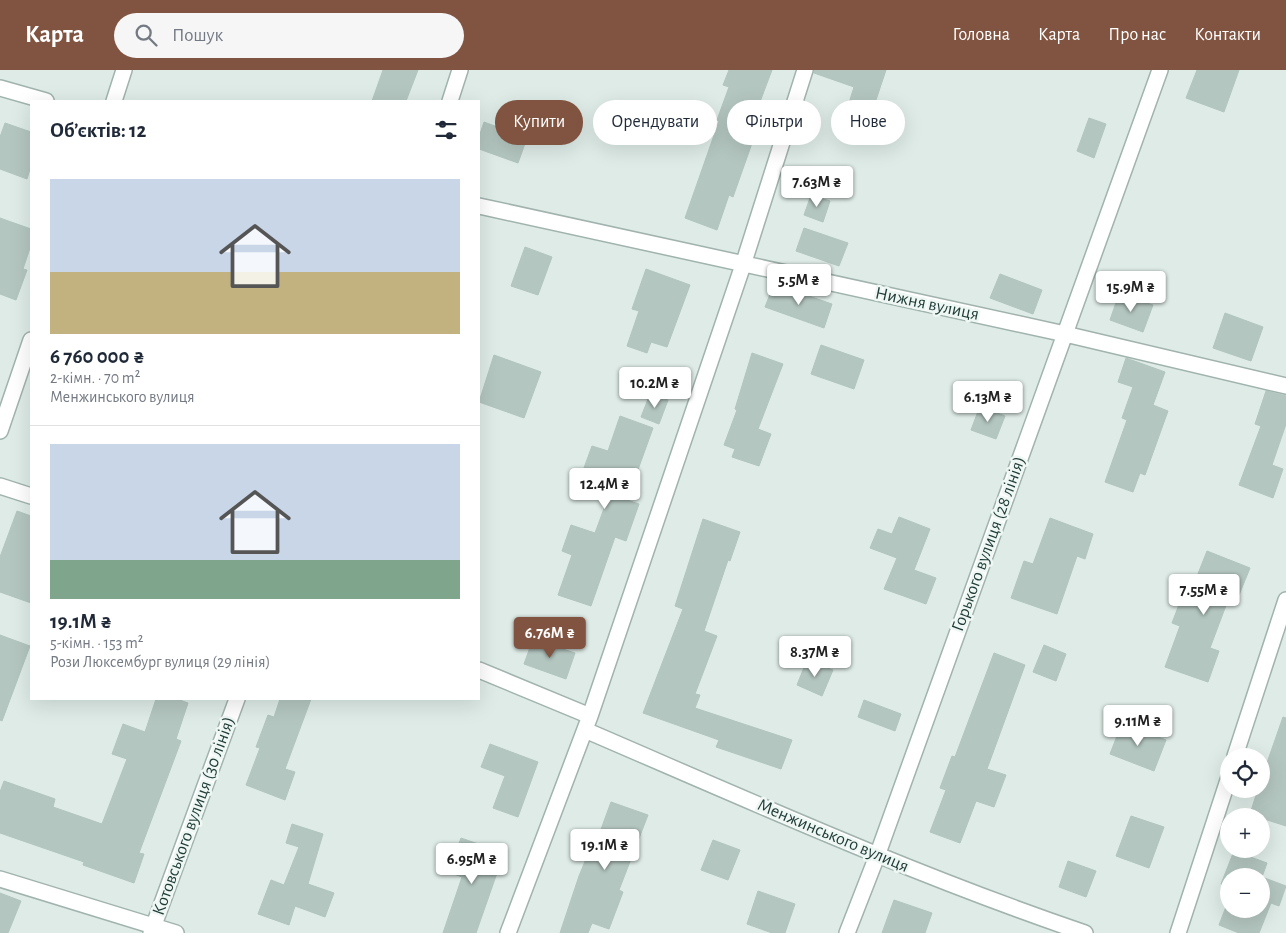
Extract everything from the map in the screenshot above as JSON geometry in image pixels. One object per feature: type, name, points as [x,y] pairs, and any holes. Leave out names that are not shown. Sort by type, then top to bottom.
[{"type":"street","points":[[114,100],[124,70]]},
{"type":"street","points":[[450,100],[460,70]]},
{"type":"street","points":[[508,933],[588,723],[743,265],[806,70]]},
{"type":"street","name":"Горького вулиця (28 лiнiя)","points":[[847,933],[877,856],[1160,70]]},
{"type":"street","points":[[0,88],[42,100]]},
{"type":"street","name":"Нижня вулиця","points":[[480,206],[1065,334],[1286,386]]},
{"type":"street","points":[[0,430],[30,343]]},
{"type":"street","points":[[0,486],[30,496]]},
{"type":"street","points":[[1239,748],[1286,600]]},
{"type":"street","name":"Менжинського вулиця","points":[[480,670],[588,723],[877,856],[990,901],[1084,933]]},
{"type":"street","name":"Котовського вулиця (30 лiнiя)","points":[[152,929],[237,700]]},
{"type":"street","points":[[1178,933],[1222,798]]},
{"type":"street","points":[[0,878],[152,929],[176,933]]},
{"type":"building","points":[[383,70],[418,70],[406,100],[372,100]]},
{"type":"building","points":[[729,70],[772,70],[761,100],[727,100],[727,145],[751,145],[733,197],[729,195],[717,230],[685,218],[711,145],[717,145],[717,127],[719,121],[717,120],[729,87],[723,85]]},
{"type":"building","points":[[814,70],[886,70],[876,100],[850,100],[854,87],[814,73]]},
{"type":"building","points":[[1197,70],[1239,70],[1224,112],[1186,98]]},
{"type":"building","points":[[1089,118],[1106,124],[1094,158],[1077,151]]},
{"type":"building","points":[[484,122],[495,126],[495,145],[524,145],[518,163],[480,149],[480,134]]},
{"type":"building","points":[[5,123],[30,132],[30,169],[27,179],[0,169],[0,137]]},
{"type":"building","points":[[811,195],[830,201],[823,222],[804,215]]},
{"type":"building","points":[[0,218],[30,229],[30,248],[23,269],[27,270],[16,300],[0,294]]},
{"type":"building","points":[[804,228],[848,243],[839,266],[796,251]]},
{"type":"building","points":[[525,247],[552,257],[538,295],[511,286]]},
{"type":"building","points":[[646,269],[690,285],[667,347],[651,342],[647,353],[627,346],[639,311],[632,309]]},
{"type":"building","points":[[1000,274],[1042,290],[1033,314],[990,298]]},
{"type":"building","points":[[774,284],[832,304],[824,328],[765,307]]},
{"type":"building","points":[[1119,294],[1153,305],[1143,332],[1110,320]]},
{"type":"building","points":[[1225,313],[1263,327],[1251,361],[1213,348]]},
{"type":"building","points":[[821,345],[864,360],[854,389],[811,374]]},
{"type":"building","points":[[752,353],[783,364],[758,429],[771,434],[759,466],[732,457],[735,449],[724,445],[737,410],[735,409]]},
{"type":"building","points":[[494,355],[541,372],[524,418],[480,402]]},
{"type":"building","points":[[1126,358],[1165,372],[1153,405],[1168,411],[1145,475],[1140,473],[1133,492],[1105,482],[1127,420],[1122,418],[1133,387],[1118,382]]},
{"type":"building","points":[[1266,391],[1286,396],[1286,424],[1272,465],[1283,469],[1273,498],[1239,485],[1261,426],[1255,424]]},
{"type":"building","points":[[650,394],[668,400],[659,424],[641,417]]},
{"type":"building","points":[[980,406],[1005,416],[996,439],[971,430]]},
{"type":"building","points":[[620,416],[653,428],[627,500],[639,504],[626,541],[615,537],[591,606],[558,595],[572,555],[562,551],[571,525],[595,533],[612,487],[581,476],[592,446],[608,451]]},
{"type":"building","points":[[17,511],[30,516],[30,603],[0,592],[0,557]]},
{"type":"building","points":[[899,517],[930,529],[914,570],[936,578],[926,604],[884,589],[897,558],[870,548],[878,529],[892,534]]},
{"type":"building","points":[[1050,518],[1093,534],[1085,559],[1077,556],[1057,614],[1011,598],[1024,561],[1033,564]]},
{"type":"building","points":[[703,519],[740,532],[730,561],[728,560],[704,631],[717,636],[695,694],[700,695],[695,708],[792,740],[781,769],[716,747],[719,740],[643,713],[683,609],[675,606]]},
{"type":"building","points":[[1207,551],[1250,568],[1239,595],[1231,592],[1210,648],[1219,651],[1208,682],[1165,667],[1180,626],[1172,623],[1180,602],[1186,604]]},
{"type":"building","points":[[0,635],[30,646],[2,721],[0,720]]},
{"type":"building","points":[[533,639],[575,653],[566,679],[524,664]]},
{"type":"building","points":[[1044,645],[1066,654],[1056,681],[1033,672]]},
{"type":"building","points":[[994,653],[1025,665],[987,769],[1006,775],[994,807],[976,801],[960,843],[930,832],[946,790],[940,788],[952,756],[955,757]]},
{"type":"building","points":[[807,660],[833,670],[822,696],[797,685]]},
{"type":"building","points":[[156,700],[180,700],[188,703],[176,739],[181,741],[139,853],[144,854],[134,883],[83,865],[84,862],[0,833],[0,792],[4,781],[55,799],[53,807],[102,824],[127,759],[112,754],[123,724],[145,732]]},
{"type":"building","points":[[280,700],[311,700],[285,769],[295,772],[285,800],[246,785],[260,748],[256,747],[268,715],[274,717]]},
{"type":"building","points":[[864,700],[901,714],[895,731],[858,717]]},
{"type":"building","points":[[1283,717],[1286,718],[1286,826],[1270,821],[1270,808],[1252,808],[1255,798],[1270,798],[1270,754]]},
{"type":"building","points":[[1122,723],[1166,740],[1154,771],[1110,754]]},
{"type":"building","points":[[490,744],[538,762],[518,817],[493,808],[505,776],[481,767]]},
{"type":"building","points":[[611,802],[648,815],[619,890],[623,892],[609,929],[592,923],[588,933],[560,933],[579,876],[593,842],[596,843]]},
{"type":"building","points":[[1131,816],[1164,827],[1149,868],[1116,856]]},
{"type":"building","points":[[292,824],[323,834],[308,884],[334,893],[325,917],[295,906],[289,925],[258,914],[271,880],[284,885],[299,847],[286,843]]},
{"type":"building","points":[[461,838],[504,853],[476,933],[443,933],[462,877],[448,872]]},
{"type":"building","points":[[713,840],[740,850],[728,880],[701,870]]},
{"type":"building","points":[[1231,858],[1253,858],[1267,863],[1265,868],[1227,868]]},
{"type":"building","points":[[1068,861],[1096,871],[1086,897],[1059,887]]},
{"type":"building","points":[[1270,880],[1286,886],[1279,906],[1271,903],[1270,906]]},
{"type":"building","points":[[758,891],[795,904],[785,933],[772,933],[747,924]]},
{"type":"building","points":[[0,893],[21,901],[8,933],[0,933]]},
{"type":"building","points":[[894,900],[932,913],[925,933],[882,933]]},
{"type":"building","points":[[1222,918],[1265,918],[1259,933],[1239,933],[1219,925]]}]
